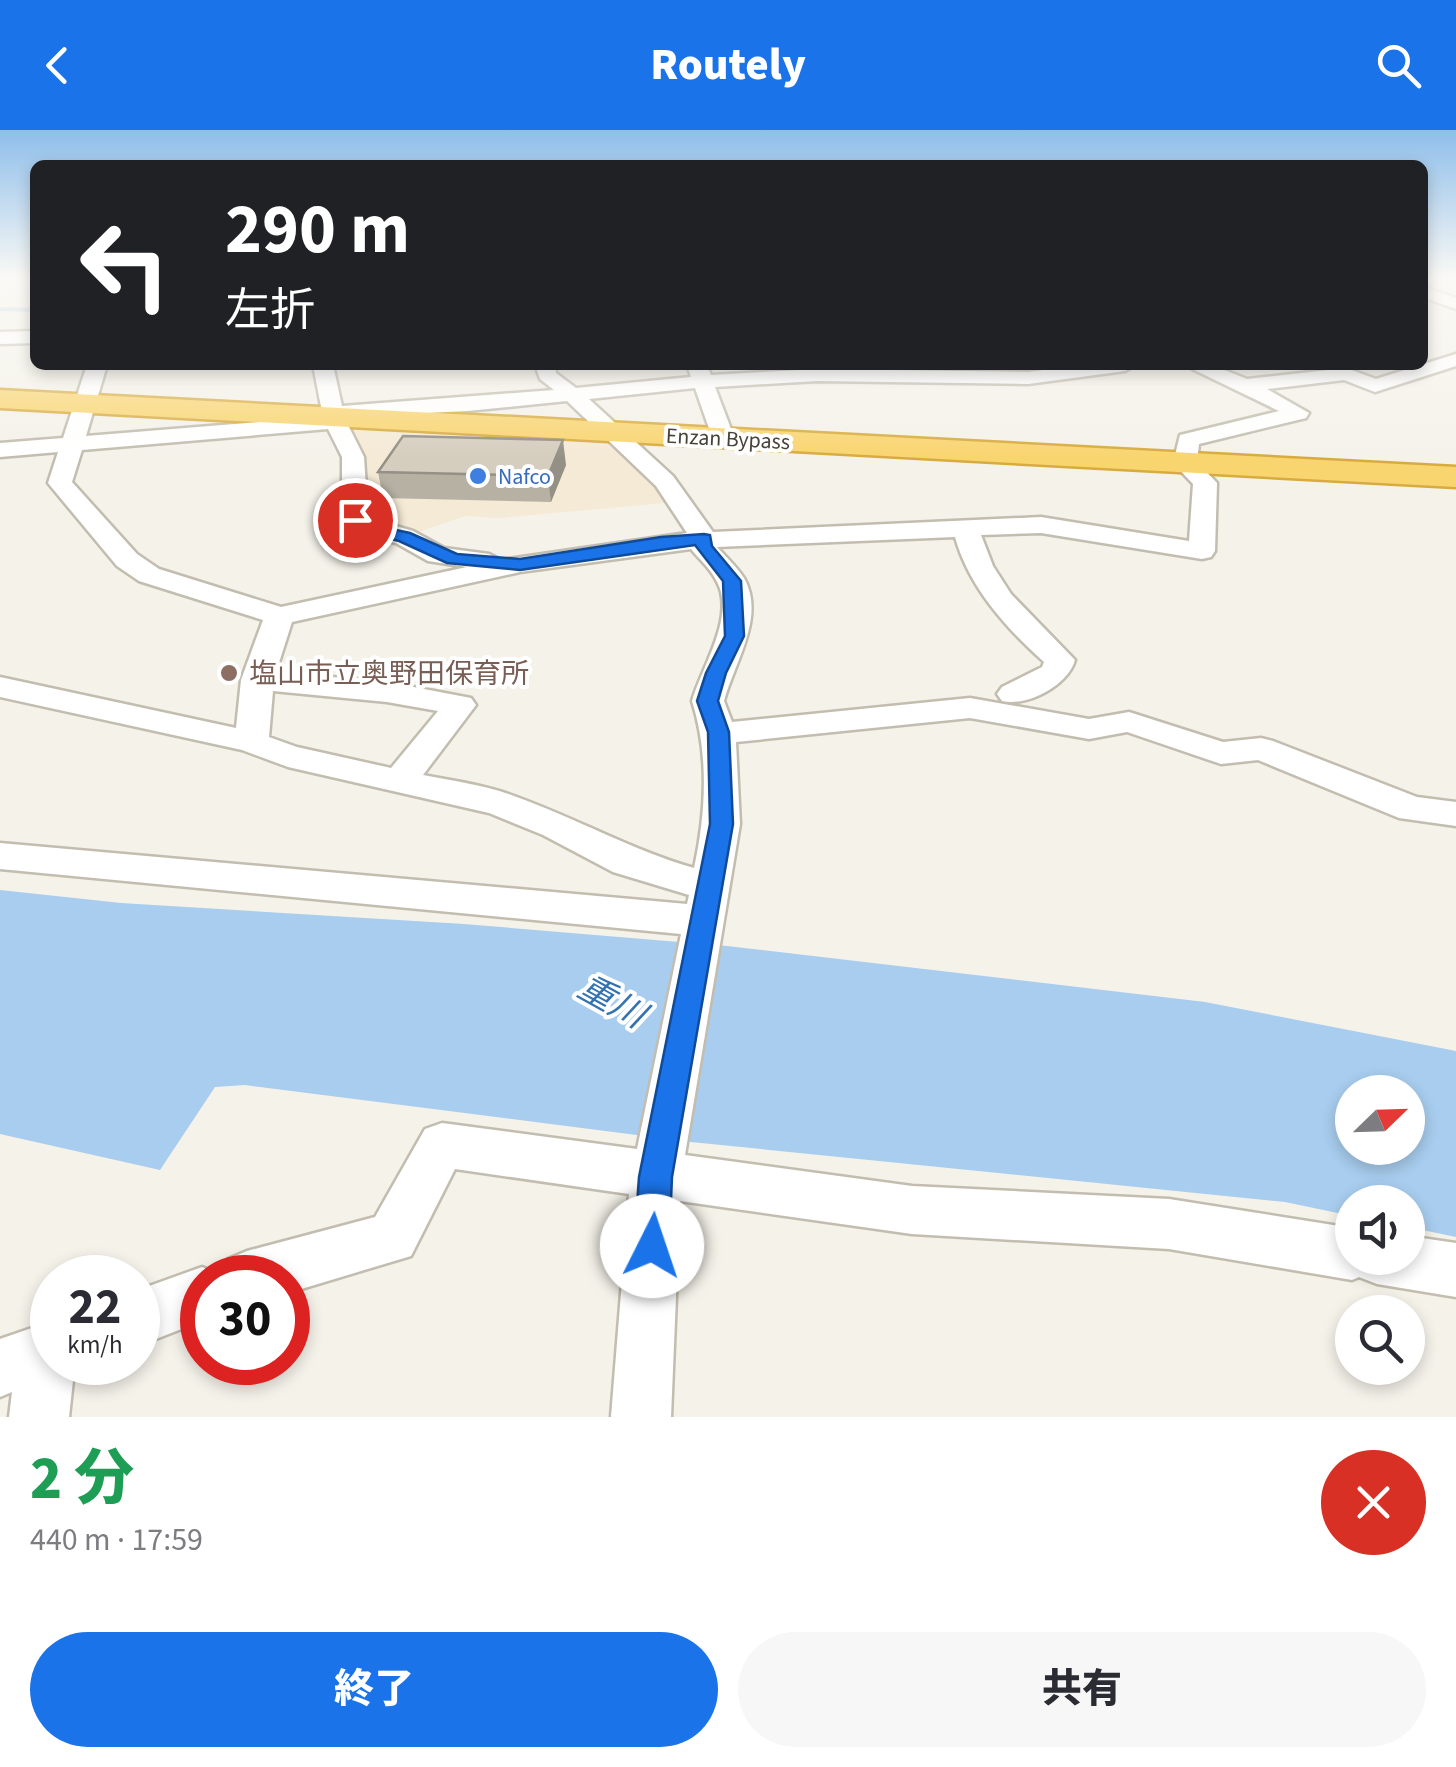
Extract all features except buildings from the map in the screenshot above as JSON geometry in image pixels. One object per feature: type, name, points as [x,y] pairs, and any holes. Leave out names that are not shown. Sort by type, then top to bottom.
[{"type":"highway","name":"Enzan Bypass","points":[[0,398],[1456,477]]},
{"type":"street","points":[[1428,369],[1456,360]]},
{"type":"street","points":[[97,370],[60,483],[127,560],[149,575],[280,616],[520,564],[704,539],[1041,525],[1202,552],[1205,483],[1185,463],[1188,440],[1298,413],[1207,370]]},
{"type":"street","points":[[324,370],[334,416],[353,457],[355,520],[363,528],[404,537],[453,559],[520,564]]},
{"type":"street","points":[[546,370],[616,433],[682,502],[704,539],[703,547],[732,581],[736,620],[734,636],[708,701],[718,732],[722,824],[656,1177],[641,1417]]},
{"type":"street","points":[[0,450],[573,395],[701,374],[1028,378],[1073,370]]},
{"type":"street","points":[[1245,385],[1302,372],[1346,374],[1375,386],[1425,370]]},
{"type":"street","points":[[701,374],[723,438]]},
{"type":"street","points":[[965,526],[972,559],[1024,630],[1060,660],[1056,672],[1013,694]]},
{"type":"street","points":[[252,742],[256,680],[266,641],[280,616]]},
{"type":"street","points":[[256,680],[387,692],[460,704],[398,781]]},
{"type":"street","points":[[0,686],[252,742],[288,756],[498,804],[556,826],[706,904]]},
{"type":"street","points":[[718,732],[970,708],[1089,729],[1129,722],[1221,753],[1261,749],[1412,809],[1456,814]]},
{"type":"street","points":[[0,856],[706,904]]},
{"type":"street","points":[[310,1261],[392,1238],[442,1145],[912,1210],[1169,1224],[1335,1251]]},
{"type":"street","points":[[1425,1265],[1456,1270]]},
{"type":"street","points":[[35,1385],[39,1417]]},
{"type":"shaded area","points":[[346,422],[622,439],[676,502],[498,518],[465,516],[404,537],[363,528]]},
{"type":"water","name":"重川","points":[[0,890],[121,903],[464,924],[727,946],[1205,1002],[1456,1051],[1456,1237],[1425,1231],[1425,1185],[1335,1185],[1335,1212],[1285,1202],[691,1142],[245,1085],[215,1087],[160,1170],[0,1134]]},
{"type":"place","name":"Nafco","points":[[478,476]]},
{"type":"place","name":"塩山市立奥野田保育所","points":[[229,673]]},
{"type":"route","points":[[355,520],[363,528],[404,537],[437,555],[520,564],[704,539],[703,547],[732,581],[734,636],[708,701],[718,732],[722,824],[656,1177],[652,1246]]}]
